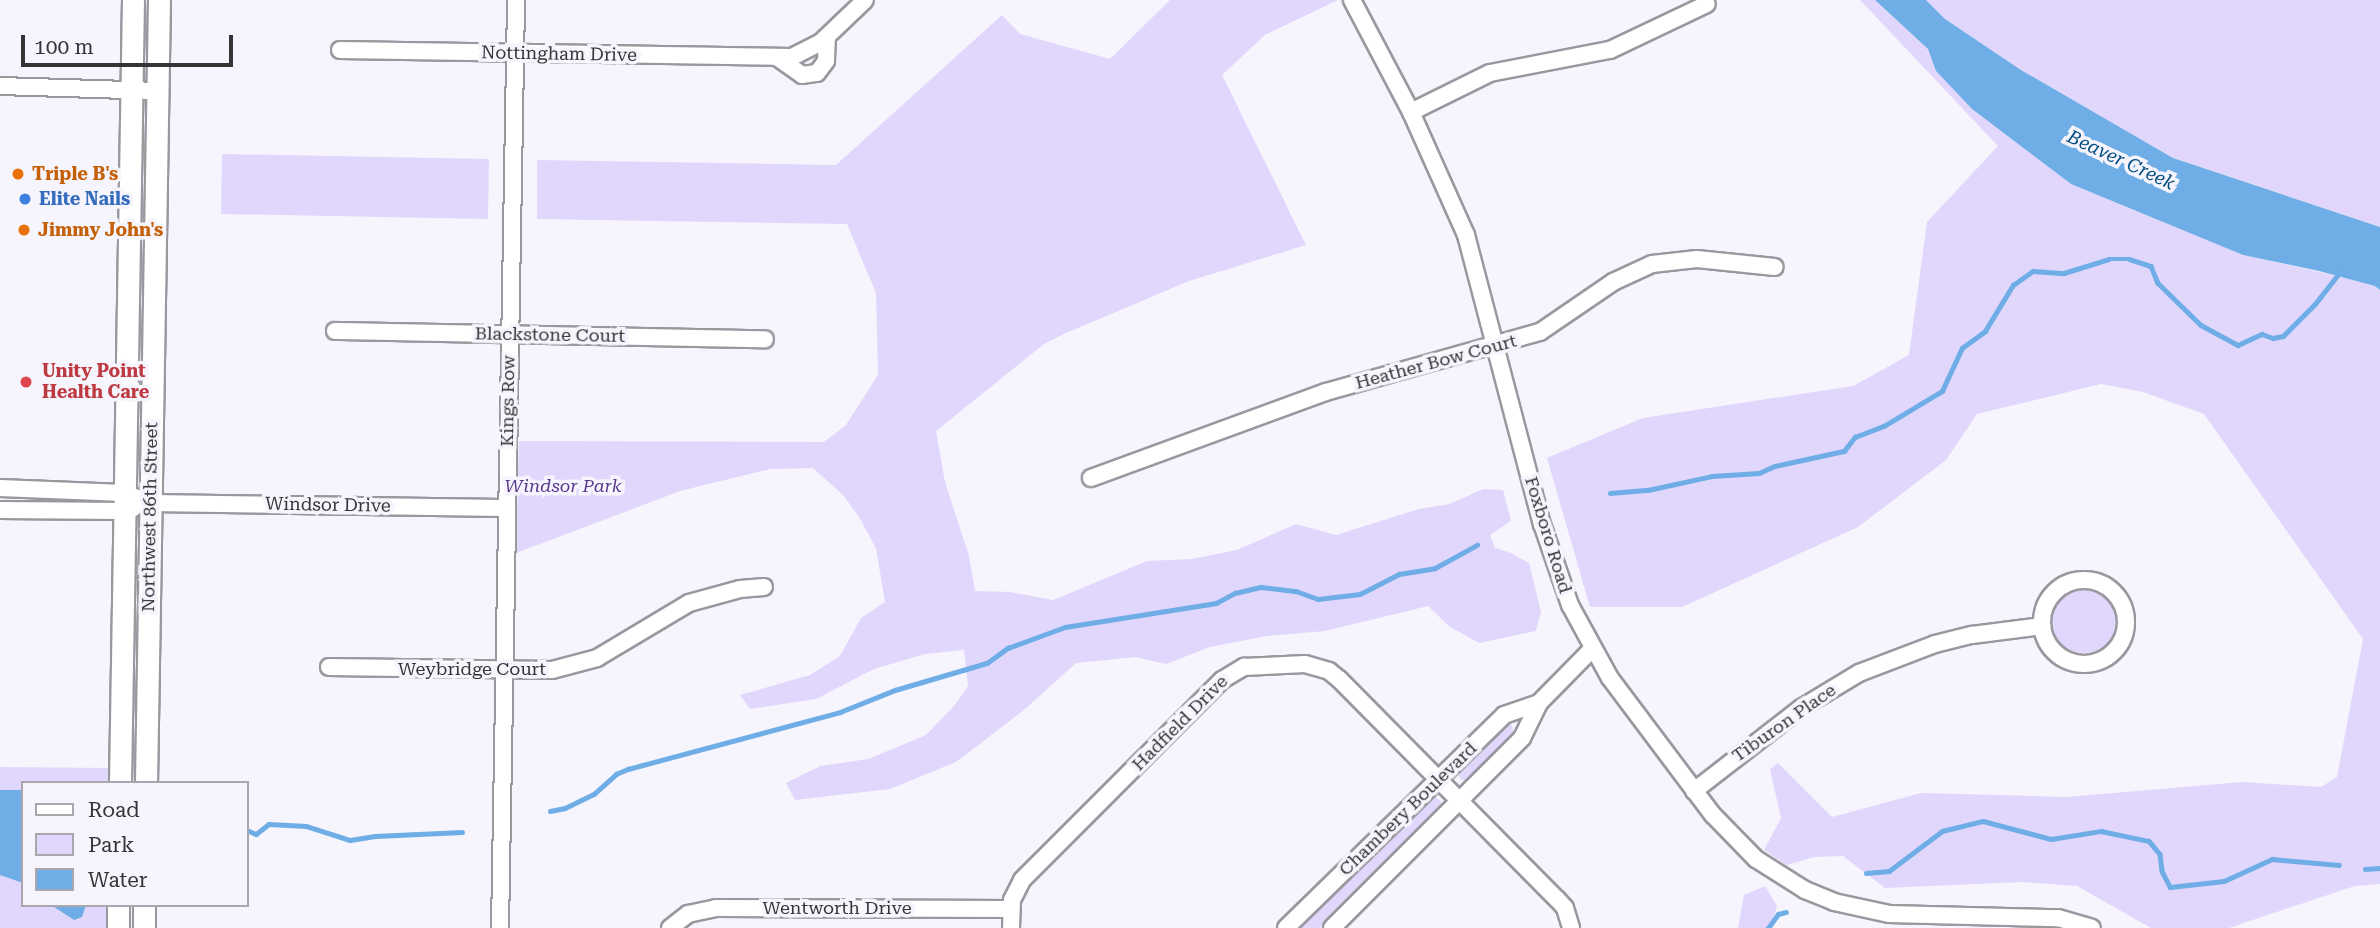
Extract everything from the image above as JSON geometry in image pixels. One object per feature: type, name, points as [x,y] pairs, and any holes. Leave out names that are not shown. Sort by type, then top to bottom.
[{"type":"main road","name":"Northwest 86th Street","points":[[120,781],[132,0]]},
{"type":"main road","name":"Northwest 86th Street","points":[[146,781],[159,0]]},
{"type":"main road","points":[[118,907],[118,928]]},
{"type":"main road","points":[[144,907],[144,928]]},
{"type":"street","name":"Kings Row","points":[[500,928],[516,0]]},
{"type":"street","name":"Nottingham Drive","points":[[340,50],[778,58],[807,51],[827,37],[865,0]]},
{"type":"street","name":"Foxboro Road","points":[[1352,0],[1411,112],[1466,235],[1553,563],[1592,649],[1632,709],[1694,791],[1732,837],[1780,876],[1880,921],[2050,918],[2092,928]]},
{"type":"street","points":[[1411,112],[1490,72],[1610,50],[1707,4]]},
{"type":"street","name":"Nottingham Drive","points":[[778,58],[802,75],[817,73],[826,61],[827,37]]},
{"type":"street","points":[[0,86],[158,92]]},
{"type":"street","name":"Heather Bow Court","points":[[1091,478],[1285,405],[1540,332],[1613,282],[1652,264],[1697,258],[1775,267]]},
{"type":"street","name":"Blackstone Court","points":[[335,331],[765,339]]},
{"type":"street","points":[[0,488],[150,503]]},
{"type":"street","points":[[0,510],[124,502]]},
{"type":"street","name":"Windsor Drive","points":[[150,503],[506,508]]},
{"type":"street","points":[[2084,580],[2106,586],[2115,594],[2125,615],[2125,626],[2116,648],[2099,661],[2088,663],[2077,663],[2057,654],[2044,636],[2042,626],[2046,603],[2053,594],[2072,582],[2084,580]]},
{"type":"street","name":"Weybridge Court","points":[[329,667],[504,671],[552,670],[575,666],[620,645],[666,614],[690,603],[714,595],[764,587]]},
{"type":"street","name":"Tiburon Place","points":[[1694,791],[1801,708],[1859,673],[1935,644],[1972,635],[2042,626]]},
{"type":"street","name":"Chambery Boulevard","points":[[1332,928],[1461,802],[1522,738],[1539,703],[1592,649]]},
{"type":"street","name":"Hadfield Drive","points":[[1011,928],[1011,909],[1022,880],[1222,680],[1244,667],[1305,664],[1329,671],[1438,778],[1558,899],[1571,928]]},
{"type":"street","name":"Chambery Boulevard","points":[[1286,928],[1504,715],[1539,703]]},
{"type":"street","name":"Wentworth Drive","points":[[670,928],[688,914],[716,908],[1011,909]]},
{"type":"green space","name":"Windsor Park","points":[[1170,0],[1338,0],[1265,35],[1222,75],[1306,245],[1189,281],[1044,344],[936,431],[945,482],[969,556],[975,591],[1010,592],[1053,600],[1147,561],[1192,559],[1237,550],[1296,524],[1336,535],[1419,509],[1450,504],[1483,489],[1503,490],[1511,521],[1490,535],[1495,548],[1529,563],[1541,612],[1536,631],[1479,643],[1449,626],[1428,606],[1325,631],[1266,636],[1210,647],[1166,664],[1136,657],[1076,663],[1025,709],[956,762],[890,789],[795,800],[786,783],[820,766],[868,759],[926,735],[954,706],[968,686],[964,650],[925,654],[874,669],[816,699],[750,709],[740,695],[810,675],[840,656],[861,618],[885,602],[876,548],[843,495],[813,468],[770,469],[680,491],[516,553],[519,441],[824,442],[846,425],[878,375],[876,293],[847,224],[537,219],[537,160],[836,165],[1002,15],[1020,34],[1110,59]]},
{"type":"green space","points":[[1860,0],[1875,0],[1928,49],[1936,71],[1972,109],[2071,184],[2243,255],[2338,276],[2376,286],[2380,290],[2380,884],[2355,886],[2229,928],[2151,928],[2077,886],[2022,882],[1885,888],[1843,856],[1814,857],[1787,865],[1764,850],[1781,818],[1770,769],[1778,763],[1832,817],[1921,793],[2067,797],[2242,782],[2321,787],[2337,777],[2363,639],[2204,414],[2143,392],[2101,384],[1977,414],[1946,460],[1858,527],[1682,607],[1590,607],[1547,458],[1643,418],[1853,386],[1909,355],[1927,222],[1998,146]]},
{"type":"green space","points":[[1926,0],[2380,0],[2380,227],[2173,158],[2021,70],[1945,19]]},
{"type":"green space","points":[[222,154],[489,159],[488,219],[221,214]]},
{"type":"green space","points":[[2084,585],[2097,588],[2108,595],[2115,606],[2118,619],[2115,632],[2108,643],[2097,650],[2084,653],[2071,650],[2060,643],[2053,632],[2050,619],[2053,606],[2060,595],[2071,588]]},
{"type":"green space","points":[[1505,723],[1512,726],[1514,737],[1470,780],[1461,780],[1457,772]]},
{"type":"green space","points":[[0,767],[110,768],[110,781],[21,781],[21,907],[108,907],[108,928],[0,928]]},
{"type":"green space","points":[[1432,795],[1441,801],[1439,811],[1320,928],[1293,928]]},
{"type":"green space","points":[[1765,886],[1777,906],[1771,928],[1738,928],[1744,895]]},
{"type":"water","name":"Beaver Creek","points":[[1875,0],[1926,0],[1945,19],[2021,70],[2173,158],[2380,227],[2380,290],[2375,286],[2319,271],[2243,255],[2071,184],[1972,109],[1936,71],[1928,49]]},
{"type":"water","points":[[0,790],[21,790],[21,882],[0,875]]},
{"type":"water","points":[[54,907],[85,907],[82,917],[74,920]]},
{"type":"waterway","points":[[1610,493],[1648,490],[1712,476],[1759,473],[1775,466],[1844,451],[1855,437],[1884,426],[1942,391],[1962,348],[1985,331],[2013,285],[2033,271],[2064,273],[2109,259],[2129,259],[2151,266],[2158,283],[2201,325],[2238,345],[2262,334],[2273,338],[2283,336],[2315,304],[2339,273]]},
{"type":"waterway","points":[[550,811],[565,808],[594,794],[616,774],[628,769],[840,712],[895,690],[987,663],[1008,648],[1065,627],[1216,603],[1235,593],[1261,587],[1296,591],[1318,599],[1360,594],[1399,574],[1435,568],[1477,545]]},
{"type":"waterway","points":[[1866,873],[1889,871],[1942,831],[1983,821],[2051,839],[2101,831],[2149,841],[2160,854],[2162,871],[2170,887],[2224,881],[2272,859],[2339,865]]},
{"type":"waterway","points":[[248,830],[256,834],[269,824],[306,826],[350,840],[375,836],[462,832]]},
{"type":"waterway","points":[[2365,869],[2380,868]]},
{"type":"waterway","points":[[1768,928],[1778,914],[1786,912]]},
{"type":"place","name":"Triple B's","points":[[18,174]]},
{"type":"place","name":"Elite Nails","points":[[25,199]]},
{"type":"place","name":"Jimmy John's","points":[[24,230]]},
{"type":"place","name":"Unity Point Health Care","points":[[26,382]]}]
